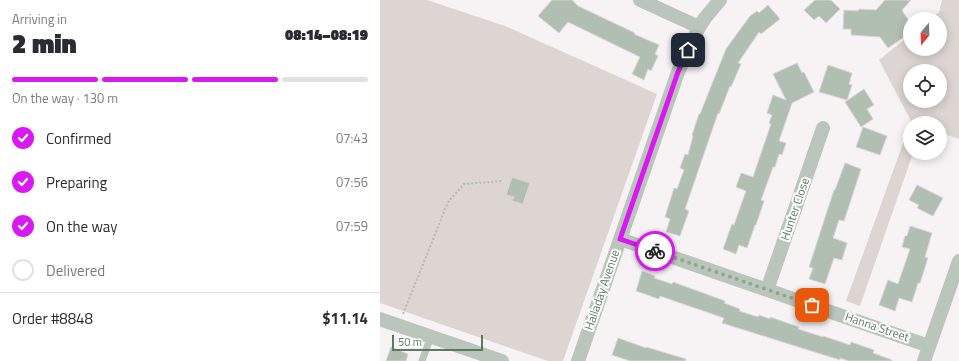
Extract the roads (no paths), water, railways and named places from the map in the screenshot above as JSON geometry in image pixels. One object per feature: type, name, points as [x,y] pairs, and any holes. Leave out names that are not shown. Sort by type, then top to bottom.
[{"type":"street","points":[[640,0],[699,27]]},
{"type":"street","name":"Halladay Avenue","points":[[578,361],[678,72],[699,27],[720,0]]},
{"type":"street","name":"Hunter Close","points":[[767,290],[823,128]]},
{"type":"street","name":"Hanna Street","points":[[620,239],[929,346]]},
{"type":"street","points":[[924,361],[959,260]]},
{"type":"street","points":[[380,319],[502,361]]},
{"type":"lane","points":[[422,361],[431,336]]}]
